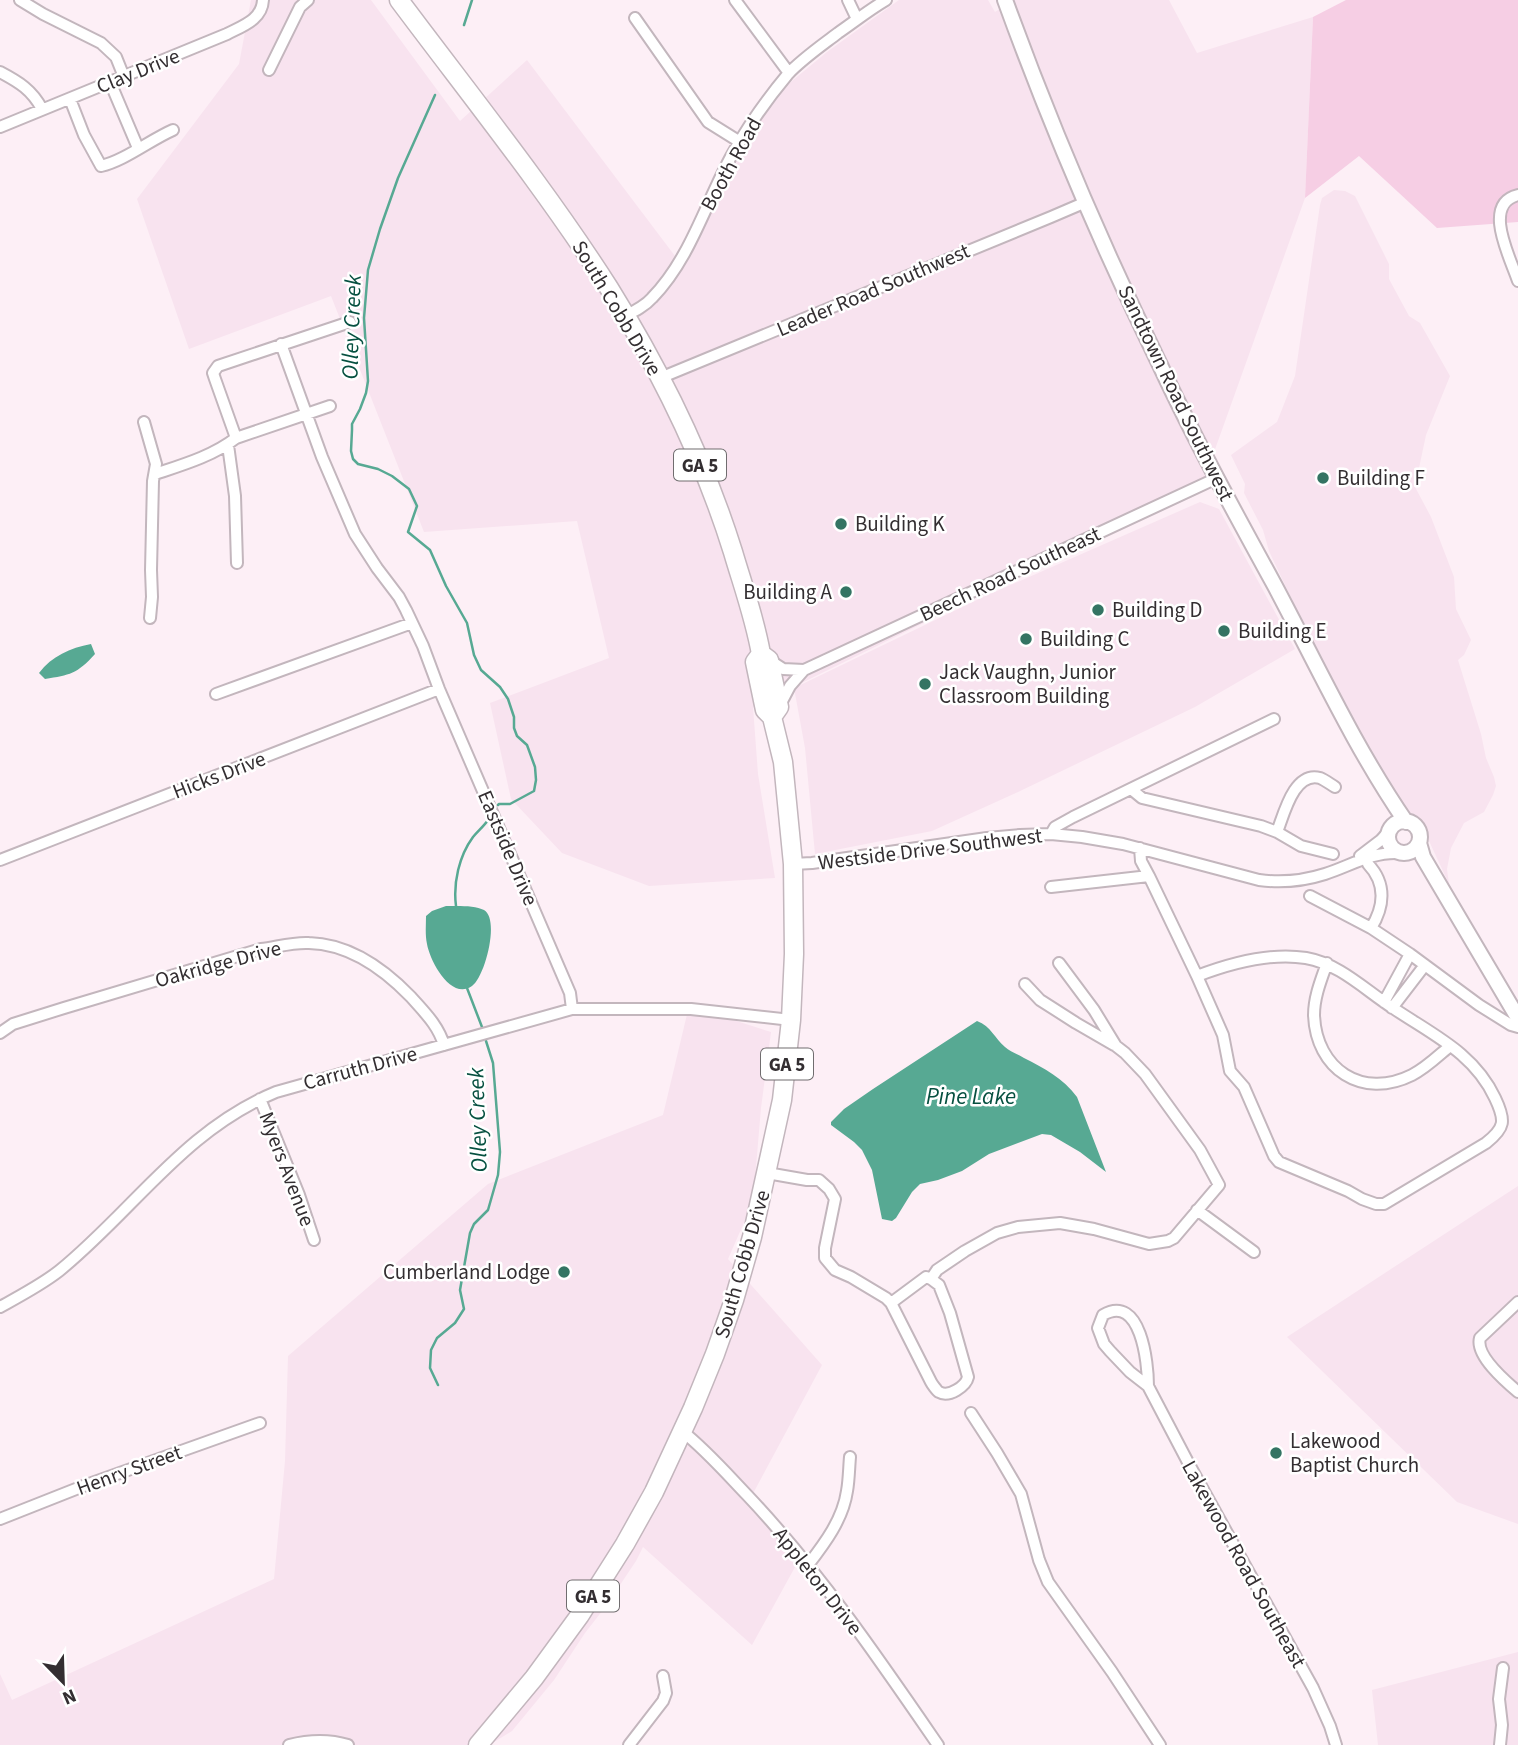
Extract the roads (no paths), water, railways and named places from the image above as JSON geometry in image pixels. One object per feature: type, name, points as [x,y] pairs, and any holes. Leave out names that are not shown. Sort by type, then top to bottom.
[{"type":"main road","name":"South Cobb Drive","points":[[399,0],[581,246],[660,378],[691,443],[717,506],[765,657],[755,662],[765,710],[775,712],[793,864],[794,954],[791,1020],[782,1100],[752,1237],[726,1323],[706,1378],[654,1492],[604,1578],[537,1675],[478,1745]]},
{"type":"street","points":[[20,0],[101,43],[116,57],[124,77]]},
{"type":"street","name":"Clay Drive","points":[[0,127],[227,34],[251,22],[260,13],[263,0]]},
{"type":"street","points":[[269,70],[300,7],[308,0]]},
{"type":"street","points":[[735,0],[789,73]]},
{"type":"street","points":[[848,0],[857,19]]},
{"type":"street","name":"Booth Road","points":[[625,316],[652,298],[670,275],[684,254],[733,153],[762,107],[789,73],[818,47],[886,0]]},
{"type":"street","name":"Sandtown Road Southwest","points":[[1005,0],[1042,100],[1146,337],[1217,478],[1375,773],[1396,825]]},
{"type":"street","points":[[635,18],[708,122],[740,142]]},
{"type":"street","points":[[0,72],[21,83],[35,96],[42,109]]},
{"type":"street","points":[[110,82],[138,148]]},
{"type":"street","points":[[69,99],[83,135],[102,166],[117,161],[173,130]]},
{"type":"street","points":[[1518,195],[1505,203],[1501,210],[1500,223],[1503,241],[1518,281]]},
{"type":"street","name":"Leader Road Southwest","points":[[660,378],[1086,202]]},
{"type":"street","points":[[237,563],[232,441],[215,370],[223,363],[350,321]]},
{"type":"street","name":"Eastside Drive","points":[[281,344],[355,534],[400,597],[412,623],[570,993],[572,1009]]},
{"type":"street","points":[[155,474],[232,441],[330,406]]},
{"type":"street","points":[[144,422],[156,464],[153,481],[150,618]]},
{"type":"street","name":"Beech Road Southeast","points":[[775,712],[790,686],[804,670],[1217,478]]},
{"type":"street","points":[[216,694],[412,623]]},
{"type":"street","points":[[765,657],[783,669],[804,670]]},
{"type":"street","name":"Hicks Drive","points":[[0,860],[439,689]]},
{"type":"street","points":[[1051,834],[1055,827],[1073,817],[1274,719]]},
{"type":"street","points":[[1277,832],[1293,794],[1303,780],[1323,779],[1335,787]]},
{"type":"street","points":[[1131,789],[1142,798],[1212,813],[1277,832],[1301,846],[1333,853]]},
{"type":"street","points":[[1442,890],[1390,846],[1388,840],[1396,825],[1414,825],[1417,828],[1423,857],[1517,1013]]},
{"type":"street","name":"Westside Drive Southwest","points":[[793,864],[987,838],[1051,834],[1140,848],[1270,881],[1312,877],[1339,869],[1374,846],[1396,825]]},
{"type":"street","points":[[1401,853],[1413,851],[1419,843]]},
{"type":"street","points":[[1140,848],[1141,861],[1223,1035],[1230,1071],[1244,1087],[1279,1162],[1362,1199],[1384,1203],[1486,1143],[1503,1126],[1502,1115],[1490,1088],[1465,1056],[1327,963],[1283,956],[1237,963],[1197,976]]},
{"type":"street","name":"Westside Drive Southwest","points":[[1352,862],[1377,854],[1401,853]]},
{"type":"street","points":[[1368,864],[1382,887],[1378,916],[1371,928]]},
{"type":"street","points":[[1051,887],[1149,876]]},
{"type":"street","points":[[1310,896],[1371,928],[1479,1005],[1518,1027]]},
{"type":"street","name":"Oakridge Drive","points":[[1,1027],[261,949],[309,943],[356,954],[397,982],[437,1026],[444,1045]]},
{"type":"street","points":[[1388,1005],[1410,954]]},
{"type":"street","points":[[1059,963],[1094,1010],[1116,1046]]},
{"type":"street","points":[[1327,963],[1317,991],[1314,1016],[1325,1056],[1342,1074],[1373,1084],[1396,1081],[1419,1071],[1450,1046]]},
{"type":"street","points":[[1388,1005],[1425,965]]},
{"type":"street","points":[[931,1279],[937,1270],[965,1251],[997,1233],[1018,1227],[1060,1223],[1149,1244],[1168,1241],[1174,1238],[1219,1185],[1200,1150],[1145,1074],[1125,1053],[1041,1000],[1025,984]]},
{"type":"street","name":"Carruth Drive","points":[[0,1307],[58,1272],[186,1148],[228,1117],[260,1099],[293,1087],[572,1009],[691,1009],[791,1020]]},
{"type":"street","name":"Myers Avenue","points":[[260,1099],[314,1240]]},
{"type":"street","points":[[767,1173],[819,1180],[829,1189],[835,1199],[825,1258],[835,1270],[891,1303],[938,1391],[944,1393],[968,1381],[967,1368],[939,1285],[926,1278],[891,1303]]},
{"type":"street","points":[[1197,1210],[1254,1252]]},
{"type":"street","points":[[1518,1302],[1480,1338],[1478,1344],[1488,1361],[1518,1392]]},
{"type":"street","name":"Lakewood Road Southeast","points":[[1148,1386],[1145,1352],[1137,1326],[1122,1311],[1109,1311],[1099,1321],[1098,1328],[1104,1344],[1130,1372],[1148,1386],[1313,1688],[1336,1745]]},
{"type":"street","points":[[971,1413],[1021,1494],[1039,1560],[1048,1582],[1160,1745]]},
{"type":"street","name":"Henry Street","points":[[0,1519],[86,1485],[260,1423]]},
{"type":"street","name":"Appleton Drive","points":[[682,1431],[701,1446],[808,1565],[891,1675],[938,1745]]},
{"type":"street","points":[[808,1565],[840,1517],[847,1492],[850,1457]]},
{"type":"street","points":[[1500,1745],[1502,1725],[1499,1699],[1503,1668]]},
{"type":"street","points":[[629,1745],[663,1701],[666,1693],[663,1676]]},
{"type":"street","points":[[289,1745],[323,1741],[348,1745]]},
{"type":"water","points":[[91,644],[95,654],[78,670],[45,679],[39,673],[62,654]]},
{"type":"water","points":[[446,906],[480,908],[489,915],[491,924],[489,948],[482,972],[472,986],[464,989],[449,984],[443,977],[432,960],[427,944],[426,916]]},
{"type":"water","name":"Pine Lake","points":[[977,1021],[986,1026],[1007,1049],[1053,1074],[1072,1090],[1106,1172],[1080,1152],[1051,1135],[1042,1134],[989,1154],[962,1171],[920,1184],[896,1218],[892,1221],[882,1219],[872,1170],[862,1150],[831,1125],[831,1122],[844,1109]]},
{"type":"waterway","name":"Olley Creek","points":[[464,25],[472,0]]},
{"type":"waterway","name":"Olley Creek","points":[[435,95],[398,178],[368,270],[364,318],[368,381],[366,393],[352,424],[351,451],[358,464],[378,469],[409,489],[417,506],[408,532],[430,550],[467,623],[474,655],[481,670],[500,687],[508,699],[514,717],[514,728],[517,736],[527,745],[535,767],[536,780],[534,791],[510,804],[498,805]]},
{"type":"waterway","name":"Olley Creek","points":[[456,906],[456,879],[461,861],[468,844],[488,820]]},
{"type":"waterway","name":"Olley Creek","points":[[467,988],[482,1027]]},
{"type":"waterway","name":"Olley Creek","points":[[438,1385],[430,1368],[431,1350],[437,1338],[455,1323],[464,1309],[460,1290],[470,1233],[474,1224],[488,1210],[498,1175],[500,1152],[493,1063],[486,1041]]},
{"type":"place","name":"Building F","points":[[1323,478]]},
{"type":"place","name":"Building K","points":[[841,524]]},
{"type":"place","name":"Building A","points":[[846,592]]},
{"type":"place","name":"Building D","points":[[1098,610]]},
{"type":"place","name":"Building E","points":[[1224,631]]},
{"type":"place","name":"Building C","points":[[1026,639]]},
{"type":"place","name":"Jack Vaughn, Junior Classroom Building","points":[[925,684]]},
{"type":"place","name":"Cumberland Lodge","points":[[564,1272]]},
{"type":"place","name":"Lakewood Baptist Church","points":[[1276,1453]]}]
